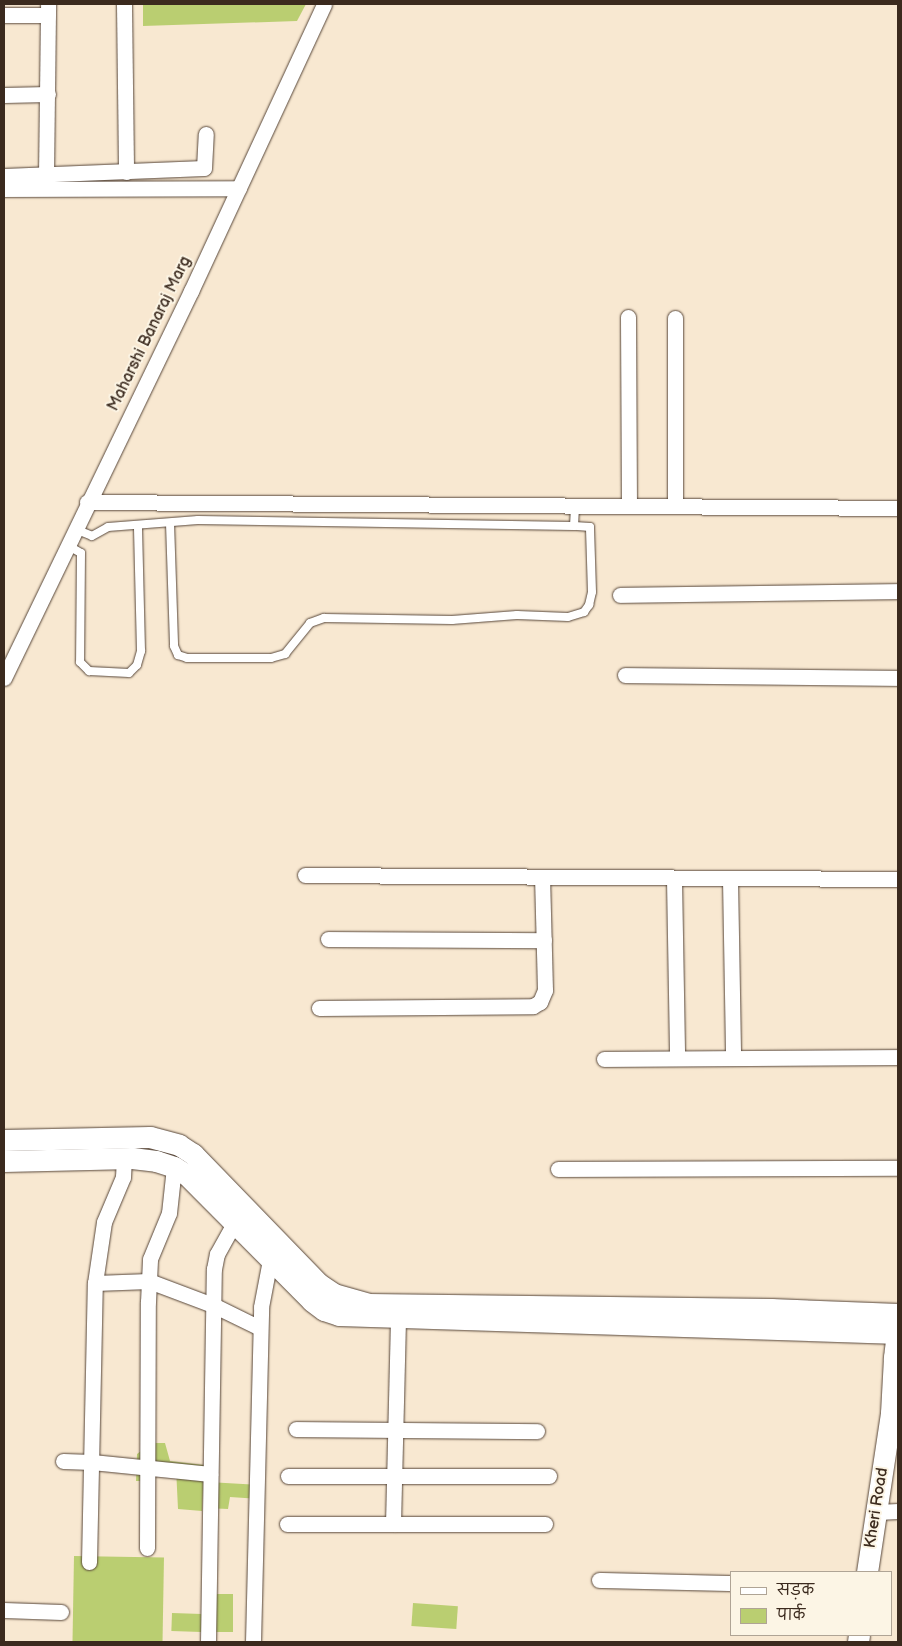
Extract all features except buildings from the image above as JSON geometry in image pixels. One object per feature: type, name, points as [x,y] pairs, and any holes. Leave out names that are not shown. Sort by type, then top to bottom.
[{"type":"street","points":[[124,4],[126,172]]},
{"type":"street","name":"Maharshi Banaraj Marg","points":[[4,678],[87,502],[191,291],[324,4]]},
{"type":"street","points":[[4,15],[48,10],[46,176]]},
{"type":"street","points":[[4,96],[48,94]]},
{"type":"street","points":[[4,176],[46,176],[204,168],[206,134]]},
{"type":"street","points":[[4,190],[239,188]]},
{"type":"street","points":[[628,318],[629,506]]},
{"type":"street","points":[[675,318],[675,506]]},
{"type":"street","points":[[87,502],[898,508]]},
{"type":"street","points":[[620,595],[898,591]]},
{"type":"street","points":[[625,675],[898,678]]},
{"type":"street","points":[[305,875],[674,879],[898,879]]},
{"type":"street","points":[[319,1008],[533,1006],[540,1002],[544,996],[542,878]]},
{"type":"street","points":[[674,879],[677,1058]]},
{"type":"street","points":[[730,879],[733,1058]]},
{"type":"street","points":[[328,939],[544,940]]},
{"type":"street","points":[[604,1059],[898,1058]]},
{"type":"street","points":[[4,1140],[150,1137],[179,1145],[193,1154],[319,1284],[334,1294],[368,1304],[772,1310],[898,1326]]},
{"type":"street","points":[[4,1161],[124,1158],[156,1161],[174,1167],[187,1175],[312,1301],[324,1310],[339,1316],[398,1319],[898,1326]]},
{"type":"street","points":[[90,1562],[95,1283],[104,1222],[123,1177],[124,1158]]},
{"type":"street","points":[[147,1548],[150,1259],[169,1213],[174,1167]]},
{"type":"street","points":[[558,1169],[898,1168]]},
{"type":"street","points":[[208,1642],[213,1305],[217,1254],[234,1223]]},
{"type":"street","points":[[254,1642],[260,1328],[261,1307],[270,1260]]},
{"type":"street","points":[[95,1283],[149,1281],[213,1305],[260,1328]]},
{"type":"street","points":[[393,1524],[398,1319]]},
{"type":"street","name":"Kheri Road","points":[[868,1571],[876,1512],[895,1413],[898,1326]]},
{"type":"street","points":[[296,1429],[537,1431]]},
{"type":"street","points":[[63,1461],[92,1462],[210,1474]]},
{"type":"street","points":[[288,1476],[549,1476]]},
{"type":"street","points":[[876,1512],[898,1512]]},
{"type":"street","points":[[287,1524],[545,1524]]},
{"type":"street","points":[[599,1580],[730,1583]]},
{"type":"street","points":[[4,1610],[61,1612]]},
{"type":"lane","points":[[575,506],[577,527]]},
{"type":"lane","points":[[74,529],[92,536],[108,526],[198,520],[590,527],[592,592],[584,612],[568,617],[516,615],[452,620],[324,618],[310,623],[285,654],[271,658],[187,658],[178,655],[174,646],[170,523]]},
{"type":"lane","points":[[67,545],[81,553],[80,662],[89,671],[129,673],[137,665],[141,651],[138,525]]},
{"type":"green space","points":[[143,4],[306,4],[297,21],[143,26]]},
{"type":"green space","points":[[152,1443],[165,1443],[170,1461],[204,1465],[202,1511],[178,1509],[176,1468],[147,1461],[146,1481],[136,1481],[137,1454]]},
{"type":"green space","points":[[208,1482],[259,1485],[258,1499],[230,1497],[228,1509],[206,1508]]},
{"type":"green space","points":[[74,1556],[164,1558],[163,1642],[72,1642]]},
{"type":"green space","points":[[206,1594],[233,1594],[233,1632],[206,1632]]},
{"type":"green space","points":[[413,1603],[458,1606],[456,1629],[411,1626]]},
{"type":"green space","points":[[172,1613],[202,1614],[201,1632],[171,1631]]}]
